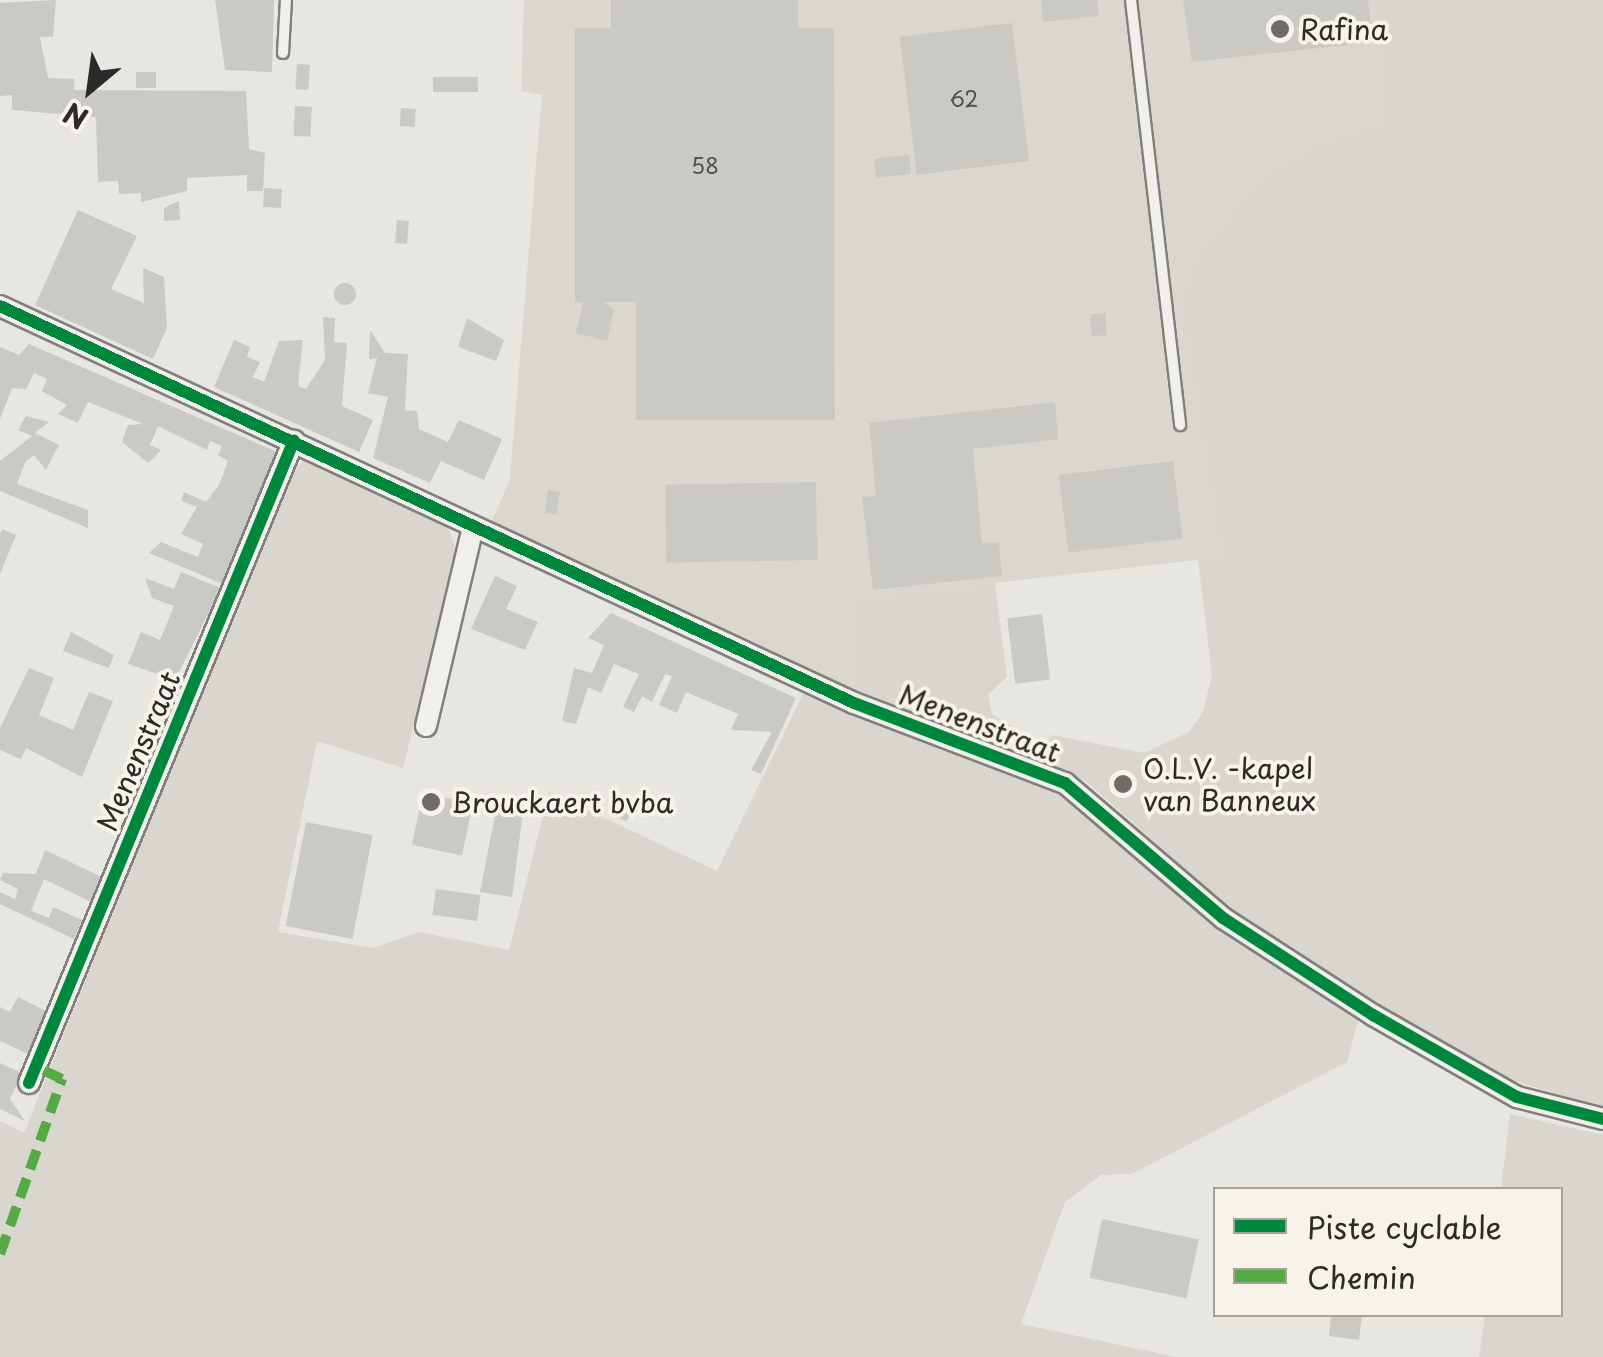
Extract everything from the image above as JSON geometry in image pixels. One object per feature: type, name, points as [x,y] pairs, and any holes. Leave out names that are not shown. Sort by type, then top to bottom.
[{"type":"street","name":"Menenstraat","points":[[0,306],[854,702],[1065,783],[1223,918],[1372,1016],[1517,1096],[1603,1119]]},
{"type":"street","name":"Menenstraat","points":[[29,1083],[294,440]]},
{"type":"street","points":[[426,726],[474,527]]},
{"type":"lane","points":[[282,52],[286,0]]},
{"type":"lane","points":[[1131,0],[1180,425]]},
{"type":"shaded area","points":[[524,0],[1373,0],[1386,120],[1322,143],[1208,438],[1223,557],[853,599],[851,688],[491,523],[510,479],[542,95],[521,91]]},
{"type":"shaded area","points":[[1373,0],[1603,0],[1603,1110],[1491,1073],[1237,915],[1087,782],[1045,761],[1040,747],[1052,735],[1144,753],[1189,732],[1203,712],[1212,675],[1198,560],[1223,556],[1183,298],[1198,260],[1258,183],[1322,143],[1386,120]]},
{"type":"shaded area","points":[[306,459],[448,527],[457,553],[403,768],[317,741],[278,932],[373,948],[419,932],[509,950],[549,792],[717,871],[805,690],[1055,789],[1217,927],[1358,1021],[1347,1062],[1132,1174],[1101,1175],[1065,1202],[1021,1324],[1176,1357],[0,1357],[0,1121],[24,1133],[289,475]]},
{"type":"shaded area","points":[[995,583],[1007,677],[988,695],[992,714],[1015,728],[1009,749],[851,688],[853,599]]},
{"type":"shaded area","points":[[1510,1114],[1603,1135],[1603,1357],[1479,1357],[1485,1317],[1563,1317],[1563,1187],[1501,1187]]},
{"type":"building","points":[[56,0],[53,37],[40,37],[48,78],[74,79],[74,90],[246,91],[249,149],[265,153],[263,191],[247,191],[247,175],[187,178],[187,191],[141,202],[141,193],[119,194],[118,181],[98,182],[96,117],[12,110],[12,95],[0,96],[0,3]]},
{"type":"building","points":[[215,0],[274,0],[272,72],[225,70]]},
{"type":"building","points":[[611,0],[798,0],[798,28],[834,28],[835,420],[636,420],[636,302],[604,302],[614,310],[607,341],[576,333],[583,302],[575,302],[575,28],[611,28]]},
{"type":"building","points":[[1041,0],[1097,0],[1099,16],[1043,22]]},
{"type":"building","name":"Rafina","points":[[1183,0],[1368,0],[1373,42],[1192,62]]},
{"type":"building","points":[[1012,23],[1029,161],[917,175],[900,37]]},
{"type":"building","points":[[297,64],[310,65],[308,90],[295,89]]},
{"type":"building","points":[[136,72],[156,72],[156,88],[136,88]]},
{"type":"building","points":[[433,77],[478,77],[478,92],[433,92]]},
{"type":"building","points":[[295,106],[312,107],[310,137],[293,136]]},
{"type":"building","points":[[401,108],[416,109],[415,127],[400,126]]},
{"type":"building","points":[[909,155],[911,174],[876,178],[874,159]]},
{"type":"building","points":[[264,188],[282,189],[281,208],[263,207]]},
{"type":"building","points":[[179,201],[180,220],[164,221],[164,208]]},
{"type":"building","points":[[78,210],[137,236],[111,289],[144,303],[143,268],[164,277],[167,328],[153,359],[35,305]]},
{"type":"building","points":[[397,220],[409,221],[407,244],[395,243]]},
{"type":"building","points":[[345,283],[353,286],[353,302],[345,305],[337,302],[334,294],[337,286]]},
{"type":"building","points":[[1105,313],[1107,335],[1092,336],[1090,314]]},
{"type":"building","points":[[323,317],[335,318],[334,342],[347,343],[342,406],[373,420],[359,452],[214,387],[234,340],[250,347],[247,357],[260,362],[253,377],[264,382],[279,341],[303,340],[298,386],[306,389],[325,360]]},
{"type":"building","points":[[467,318],[504,340],[496,361],[458,347]]},
{"type":"building","points":[[370,330],[385,353],[408,354],[405,410],[417,411],[419,429],[448,442],[459,420],[502,439],[484,480],[441,461],[430,483],[373,458],[388,397],[368,393],[377,358],[369,359]]},
{"type":"building","points":[[29,344],[277,452],[223,584],[149,553],[161,542],[198,557],[203,544],[181,534],[197,507],[181,501],[184,492],[206,502],[219,485],[228,461],[218,455],[222,446],[210,441],[207,450],[158,426],[150,445],[161,450],[148,463],[122,442],[128,425],[143,424],[88,402],[78,423],[58,414],[67,405],[42,391],[47,379],[34,373],[26,389],[12,388],[0,419],[0,347],[19,355]]},
{"type":"building","points":[[1055,402],[1058,439],[973,449],[982,543],[999,542],[1002,576],[873,590],[862,497],[876,496],[869,423]]},
{"type":"building","points":[[26,416],[49,422],[35,433],[59,445],[46,470],[34,455],[26,461],[17,484],[88,510],[88,528],[0,491],[0,461],[32,436],[18,430]]},
{"type":"building","points":[[1173,461],[1183,538],[1068,552],[1059,475]]},
{"type":"building","points":[[816,482],[817,560],[666,563],[665,485]]},
{"type":"building","points":[[548,490],[560,492],[556,515],[544,513]]},
{"type":"building","points":[[2,529],[16,535],[0,574],[0,534]]},
{"type":"building","points":[[181,572],[221,588],[175,680],[128,664],[141,632],[160,640],[174,606],[152,598],[145,578],[174,589]]},
{"type":"building","points":[[495,576],[517,586],[506,609],[538,622],[525,650],[471,629]]},
{"type":"building","points":[[611,613],[796,698],[761,774],[751,770],[772,732],[731,730],[738,714],[686,692],[677,713],[659,705],[672,676],[665,674],[652,702],[642,696],[634,712],[623,707],[639,674],[614,664],[601,693],[588,687],[576,724],[562,721],[574,668],[592,673],[604,645],[588,638]]},
{"type":"building","points":[[1042,614],[1050,680],[1015,684],[1007,618]]},
{"type":"building","points":[[71,632],[114,655],[109,668],[63,651]]},
{"type":"building","points":[[29,668],[54,678],[39,715],[73,730],[89,692],[113,701],[82,777],[26,748],[21,759],[0,750],[0,728]]},
{"type":"building","points":[[423,793],[473,804],[462,855],[412,845]]},
{"type":"building","points":[[626,794],[636,798],[627,821],[617,817]]},
{"type":"building","points":[[498,800],[524,804],[512,897],[480,892]]},
{"type":"building","points":[[306,822],[373,835],[353,939],[286,926]]},
{"type":"building","points":[[45,850],[102,877],[91,902],[44,879],[31,911],[49,918],[53,907],[82,920],[74,939],[0,904],[0,892],[15,899],[18,889],[0,880],[3,873],[36,874]]},
{"type":"building","points":[[436,889],[481,895],[477,921],[432,915]]},
{"type":"building","points":[[18,997],[48,1012],[30,1055],[0,1041],[0,1007],[10,1012]]},
{"type":"building","points":[[0,1063],[22,1073],[10,1099],[25,1121],[0,1109]]},
{"type":"building","points":[[1102,1219],[1199,1240],[1186,1298],[1090,1278]]},
{"type":"building","points":[[1331,1317],[1362,1317],[1359,1340],[1329,1336]]},
{"type":"marked path","points":[[0,1254],[62,1079],[36,1067]]},
{"type":"cycle path","points":[[0,306],[854,703],[1065,783],[1223,918],[1373,1015],[1517,1097],[1603,1119]]},
{"type":"cycle path","points":[[29,1083],[294,440]]},
{"type":"place","name":"Rafina","points":[[1280,29]]},
{"type":"place","name":"O.L.V. -kapel van Banneux","points":[[1123,784]]},
{"type":"place","name":"Brouckaert bvba","points":[[431,802]]}]
